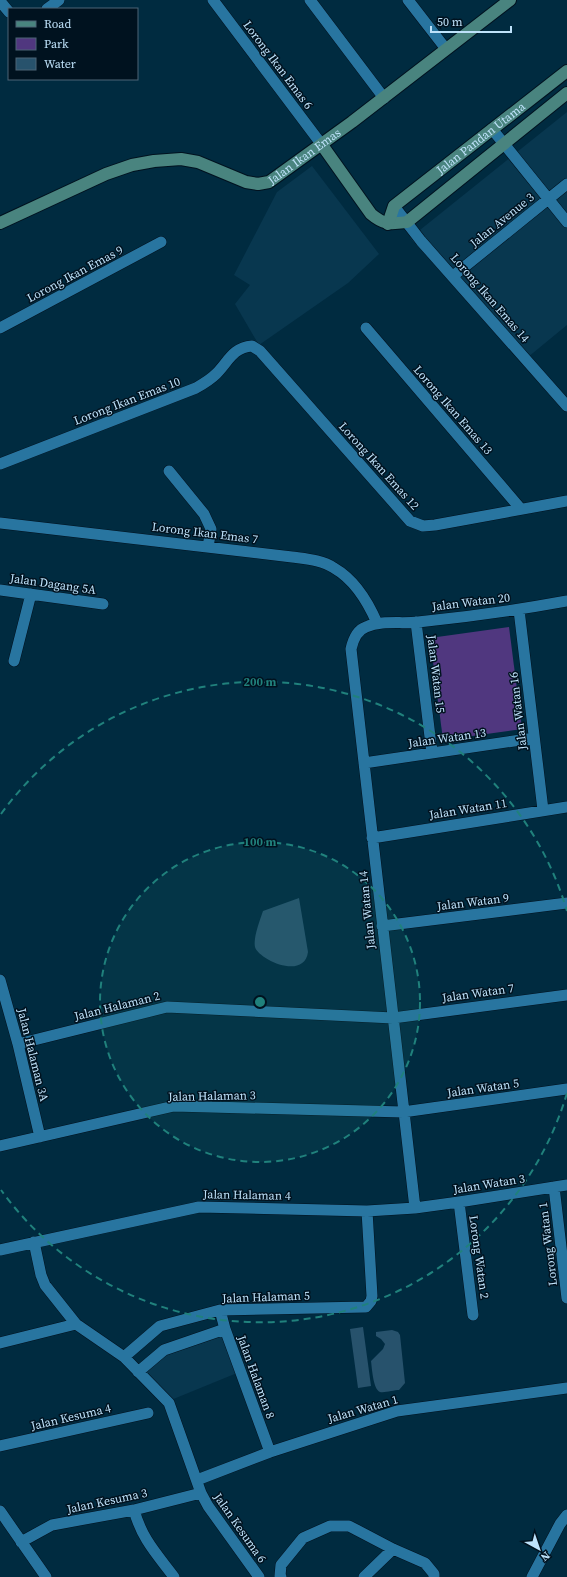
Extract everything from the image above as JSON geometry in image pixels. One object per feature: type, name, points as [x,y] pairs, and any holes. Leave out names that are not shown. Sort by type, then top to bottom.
[{"type":"street","points":[[48,8],[59,0]]},
{"type":"street","name":"Lorong Ikan Emas 6","points":[[213,0],[322,145]]},
{"type":"street","points":[[310,0],[384,98]]},
{"type":"street","points":[[408,0],[446,49]]},
{"type":"street","points":[[0,1],[8,11]]},
{"type":"street","name":"Jalan Ikan Emas","points":[[0,222],[106,174],[132,165],[154,161],[180,159],[198,162],[246,182],[258,184],[269,182],[322,145],[508,1]]},
{"type":"street","name":"Jalan Pandan Utama","points":[[394,206],[567,71]]},
{"type":"street","name":"Jalan Pandan Utama","points":[[407,222],[567,93]]},
{"type":"street","points":[[492,129],[567,222]]},
{"type":"street","points":[[322,145],[371,214],[378,220],[388,224],[407,222]]},
{"type":"street","name":"Jalan Avenue 3","points":[[453,276],[567,184]]},
{"type":"street","points":[[388,224],[394,206]]},
{"type":"street","name":"Lorong Ikan Emas 14","points":[[394,206],[421,241],[567,406]]},
{"type":"street","name":"Lorong Ikan Emas 9","points":[[0,328],[161,242]]},
{"type":"street","name":"Lorong Ikan Emas 13","points":[[366,328],[520,508]]},
{"type":"street","name":"Lorong Ikan Emas 12","points":[[252,346],[260,351],[410,521],[423,526],[435,525],[520,508],[567,501]]},
{"type":"street","name":"Lorong Ikan Emas 10","points":[[0,464],[196,388],[216,374],[233,354],[242,347],[252,346]]},
{"type":"street","points":[[168,471],[207,519],[211,529],[208,547]]},
{"type":"street","name":"Lorong Ikan Emas 7","points":[[0,523],[317,561],[333,567],[358,589],[369,606],[377,623]]},
{"type":"street","name":"Jalan Dagang 5A","points":[[0,590],[102,604]]},
{"type":"street","points":[[14,661],[31,594]]},
{"type":"street","name":"Jalan Watan 20","points":[[377,623],[416,622],[519,610],[567,601]]},
{"type":"street","name":"Jalan Watan 16","points":[[519,610],[543,810]]},
{"type":"street","name":"Jalan Watan 15","points":[[416,622],[432,753]]},
{"type":"street","name":"Jalan Watan 14","points":[[377,623],[364,628],[354,638],[351,648],[415,1208]]},
{"type":"street","name":"Jalan Watan 13","points":[[364,763],[534,738]]},
{"type":"street","name":"Jalan Watan 11","points":[[372,838],[567,807]]},
{"type":"street","name":"Jalan Watan 9","points":[[382,926],[567,903]]},
{"type":"street","name":"Jalan Halaman 3A","points":[[0,980],[18,1044],[40,1137]]},
{"type":"street","name":"Jalan Watan 7","points":[[393,1018],[567,994]]},
{"type":"street","name":"Jalan Halaman 2","points":[[18,1044],[167,1007],[393,1018]]},
{"type":"street","name":"Jalan Watan 5","points":[[403,1112],[567,1089]]},
{"type":"street","name":"Jalan Halaman 3","points":[[0,1146],[174,1106],[403,1112]]},
{"type":"street","name":"Jalan Watan 3","points":[[415,1208],[567,1185]]},
{"type":"street","name":"Lorong Watan 1","points":[[554,1187],[567,1298]]},
{"type":"street","name":"Lorong Watan 2","points":[[458,1202],[473,1315]]},
{"type":"street","name":"Jalan Halaman 4","points":[[0,1250],[199,1207],[367,1211],[415,1208]]},
{"type":"street","name":"Jalan Halaman 5","points":[[124,1357],[160,1326],[220,1310],[362,1308],[366,1306],[371,1301],[372,1296],[367,1211]]},
{"type":"street","name":"Jalan Kesuma 6","points":[[34,1242],[41,1275],[45,1286],[76,1324],[124,1357],[169,1403],[201,1493],[208,1506],[259,1577]]},
{"type":"street","name":"Jalan Halaman 8","points":[[220,1310],[225,1330],[270,1452]]},
{"type":"street","points":[[0,1343],[76,1324]]},
{"type":"street","points":[[138,1372],[164,1350],[225,1330]]},
{"type":"street","name":"Jalan Watan 1","points":[[197,1480],[270,1452],[397,1412],[567,1388]]},
{"type":"street","name":"Jalan Kesuma 4","points":[[0,1446],[148,1413]]},
{"type":"street","name":"Jalan Kesuma 3","points":[[21,1542],[52,1525],[134,1510],[201,1493]]},
{"type":"street","points":[[134,1510],[140,1530],[145,1540],[174,1577]]},
{"type":"street","points":[[0,1511],[46,1577]]},
{"type":"street","points":[[564,1519],[567,1533]]},
{"type":"street","points":[[532,1577],[564,1519]]},
{"type":"street","name":"Jalan Kesuma 6","points":[[282,1577],[280,1576],[281,1565],[303,1538],[330,1526],[349,1526],[393,1549],[425,1563],[434,1574],[434,1577]]},
{"type":"street","points":[[364,1577],[393,1549]]},
{"type":"shaded area","points":[[567,112],[567,325],[522,362],[410,238]]},
{"type":"shaded area","points":[[312,166],[379,254],[348,283],[259,345],[235,304],[250,285],[234,275],[277,192]]},
{"type":"shaded area","points":[[223,1334],[237,1373],[171,1400],[144,1372],[166,1354]]},
{"type":"green space","points":[[509,627],[522,729],[443,740],[430,638]]},
{"type":"water","points":[[299,898],[308,952],[305,961],[298,965],[290,966],[272,962],[258,952],[255,947],[257,929],[263,911]]},
{"type":"water","points":[[363,1327],[371,1386],[358,1388],[350,1329]]},
{"type":"water","points":[[392,1330],[398,1332],[400,1335],[405,1383],[399,1390],[380,1392],[374,1383],[371,1361],[383,1349],[385,1344],[376,1336],[376,1332]]}]
